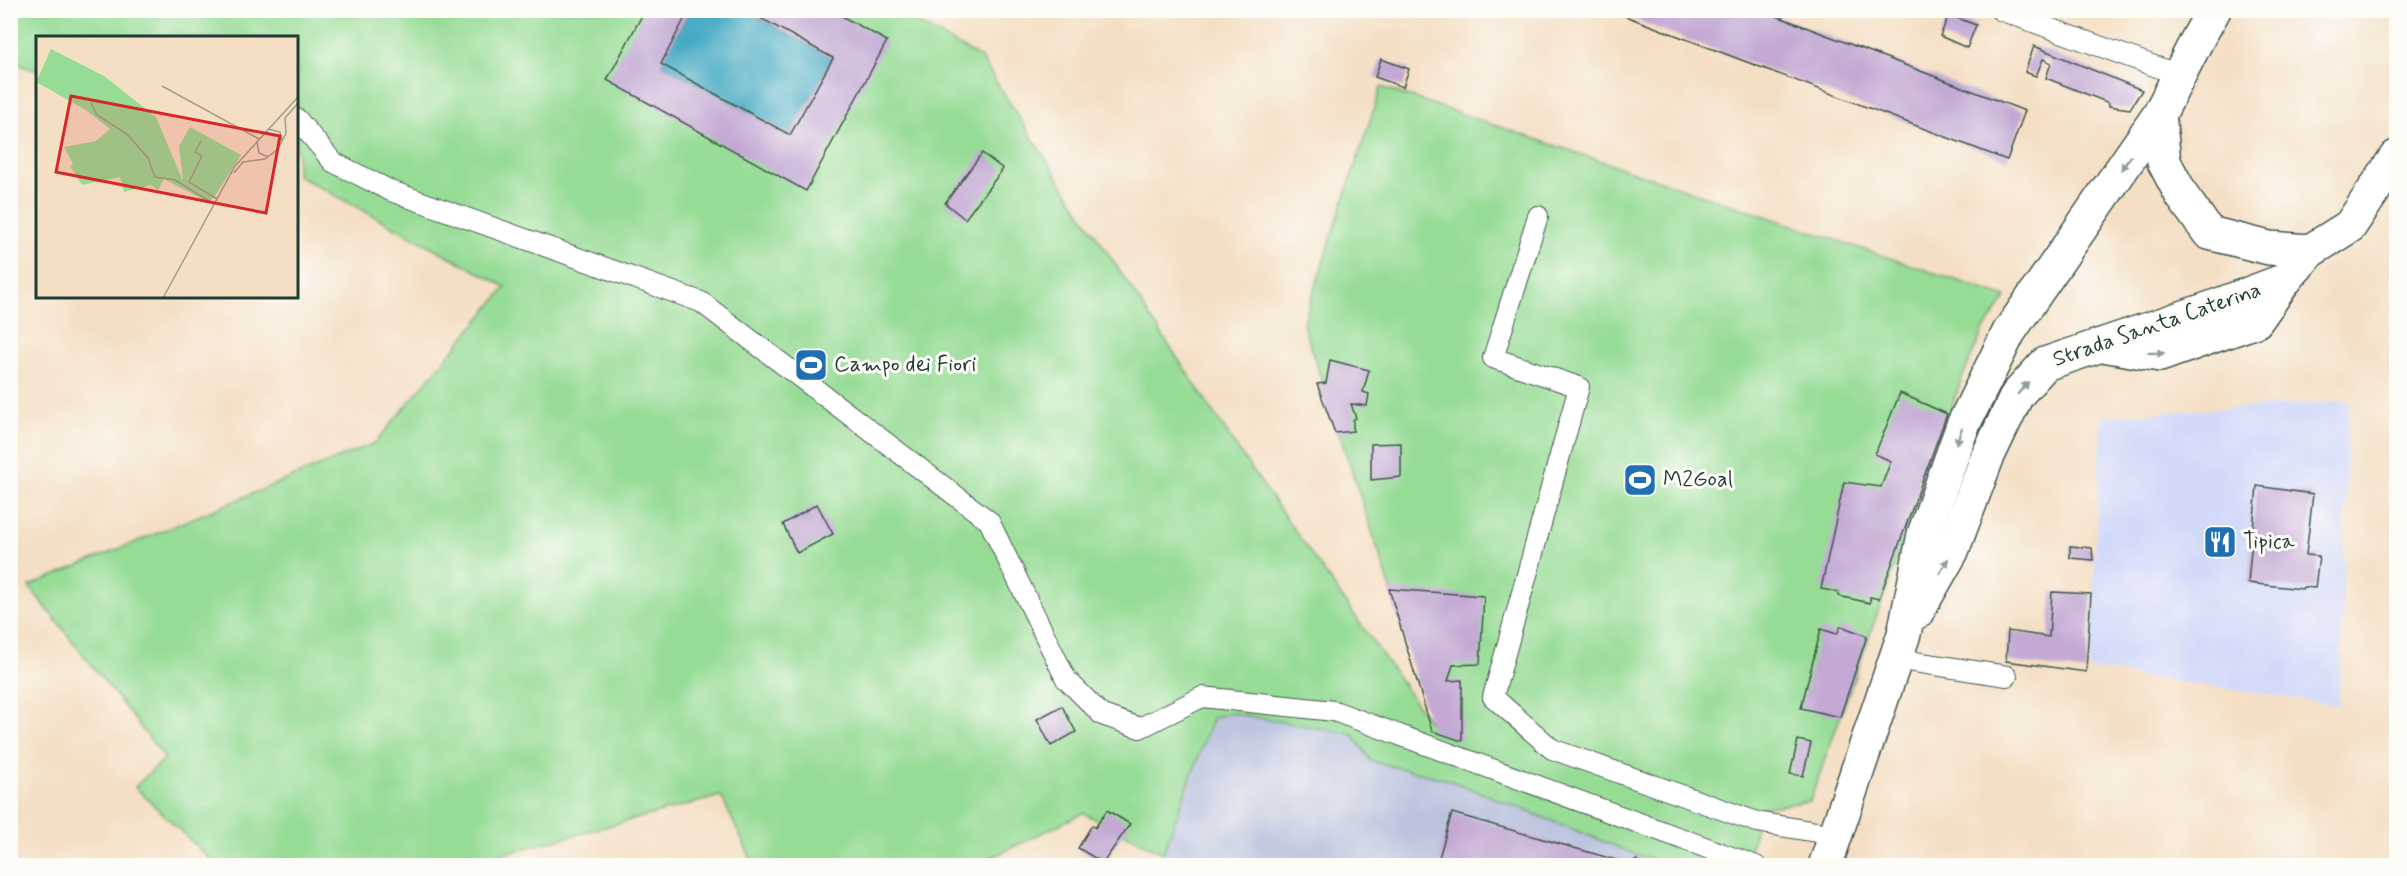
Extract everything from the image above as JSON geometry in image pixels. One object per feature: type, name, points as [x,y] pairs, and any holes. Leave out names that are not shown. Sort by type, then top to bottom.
[{"type":"street","name":"Strada Santa Caterina","points":[[1825,866],[1899,646],[1924,534],[1963,425],[2009,332],[2159,115],[2214,10]]},
{"type":"street","points":[[2159,115],[2163,162],[2182,196],[2209,233],[2269,248],[2310,251]]},
{"type":"street","name":"Strada Santa Caterina","points":[[1899,646],[1952,551],[1987,458],[2017,395],[2044,364],[2208,309],[2284,280],[2310,251],[2350,226],[2397,157]]},
{"type":"lane","points":[[2000,10],[2179,75]]},
{"type":"lane","points":[[298,120],[333,162],[391,191],[701,302],[989,521],[1066,680],[1102,715],[1140,728],[1202,697],[1334,711],[1756,866]]},
{"type":"lane","points":[[1538,216],[1493,358],[1579,387],[1493,697],[1552,749],[1757,822],[1834,835]]},
{"type":"lane","points":[[1899,646],[2007,676]]},
{"type":"shaded area","name":"Tipica","points":[[2349,401],[2339,705],[2089,669],[2102,416]]},
{"type":"shaded area","points":[[1232,713],[1353,734],[1371,761],[1449,780],[1640,856],[1673,865],[1164,866],[1163,853],[1214,717]]},
{"type":"green space","name":"Campo dei Fiori","points":[[11,11],[896,11],[981,58],[1243,457],[1433,727],[1389,583],[1303,324],[1381,87],[2006,297],[1983,331],[1962,378],[1810,801],[1761,808],[1746,865],[1673,865],[1640,856],[1449,780],[1371,761],[1353,734],[1232,713],[1213,717],[1163,853],[1083,813],[976,865],[754,865],[721,796],[488,858],[488,865],[216,865],[135,787],[165,758],[29,586],[375,443],[506,287],[298,176],[298,36],[36,36],[36,71],[11,62]]},
{"type":"water","points":[[689,10],[746,11],[833,58],[790,135],[661,64]]},
{"type":"building","points":[[645,10],[689,10],[661,64],[790,135],[833,58],[746,10],[831,10],[887,41],[806,191],[607,80]]},
{"type":"building","points":[[1618,10],[1761,10],[2025,111],[2007,160],[1617,13]]},
{"type":"building","points":[[1949,15],[1976,25],[1967,48],[1940,36]]},
{"type":"building","points":[[2034,46],[2142,90],[2130,109],[2109,106],[2109,103],[2046,78],[2051,63],[2043,59],[2036,76],[2025,72]]},
{"type":"building","points":[[1381,59],[1409,69],[1403,87],[1375,77]]},
{"type":"building","points":[[982,153],[1003,169],[965,219],[945,203]]},
{"type":"building","points":[[1330,360],[1369,370],[1363,392],[1369,394],[1367,406],[1351,404],[1356,418],[1353,420],[1353,431],[1335,433],[1317,384],[1326,383]]},
{"type":"building","points":[[1900,393],[1947,414],[1879,599],[1870,597],[1870,603],[1838,596],[1839,592],[1821,589],[1844,482],[1881,487],[1891,461],[1875,454]]},
{"type":"building","points":[[1401,443],[1401,477],[1371,480],[1371,444]]},
{"type":"building","points":[[2257,486],[2313,494],[2306,555],[2319,556],[2315,588],[2303,587],[2302,589],[2248,583]]},
{"type":"building","points":[[817,504],[833,534],[797,553],[783,524]]},
{"type":"building","points":[[2070,546],[2092,548],[2093,560],[2070,558]]},
{"type":"building","points":[[1389,589],[1484,596],[1480,664],[1453,665],[1448,681],[1462,680],[1462,741],[1432,731]]},
{"type":"building","points":[[2052,592],[2091,594],[2086,672],[2006,661],[2008,631],[2049,637]]},
{"type":"building","points":[[1841,626],[1867,636],[1840,717],[1801,708],[1821,629],[1837,634]]},
{"type":"building","points":[[1062,706],[1076,732],[1051,746],[1037,719]]},
{"type":"building","points":[[1798,740],[1811,743],[1803,776],[1790,774]]},
{"type":"building","points":[[1107,810],[1130,824],[1103,863],[1078,848],[1092,825],[1095,828]]},
{"type":"building","points":[[1452,813],[1630,864],[1637,860],[1636,866],[1453,866],[1438,861]]},
{"type":"place","name":"Campo dei Fiori","points":[[811,365]]},
{"type":"place","name":"M2Goal","points":[[1640,480]]},
{"type":"place","name":"Tipica","points":[[2220,542]]}]
